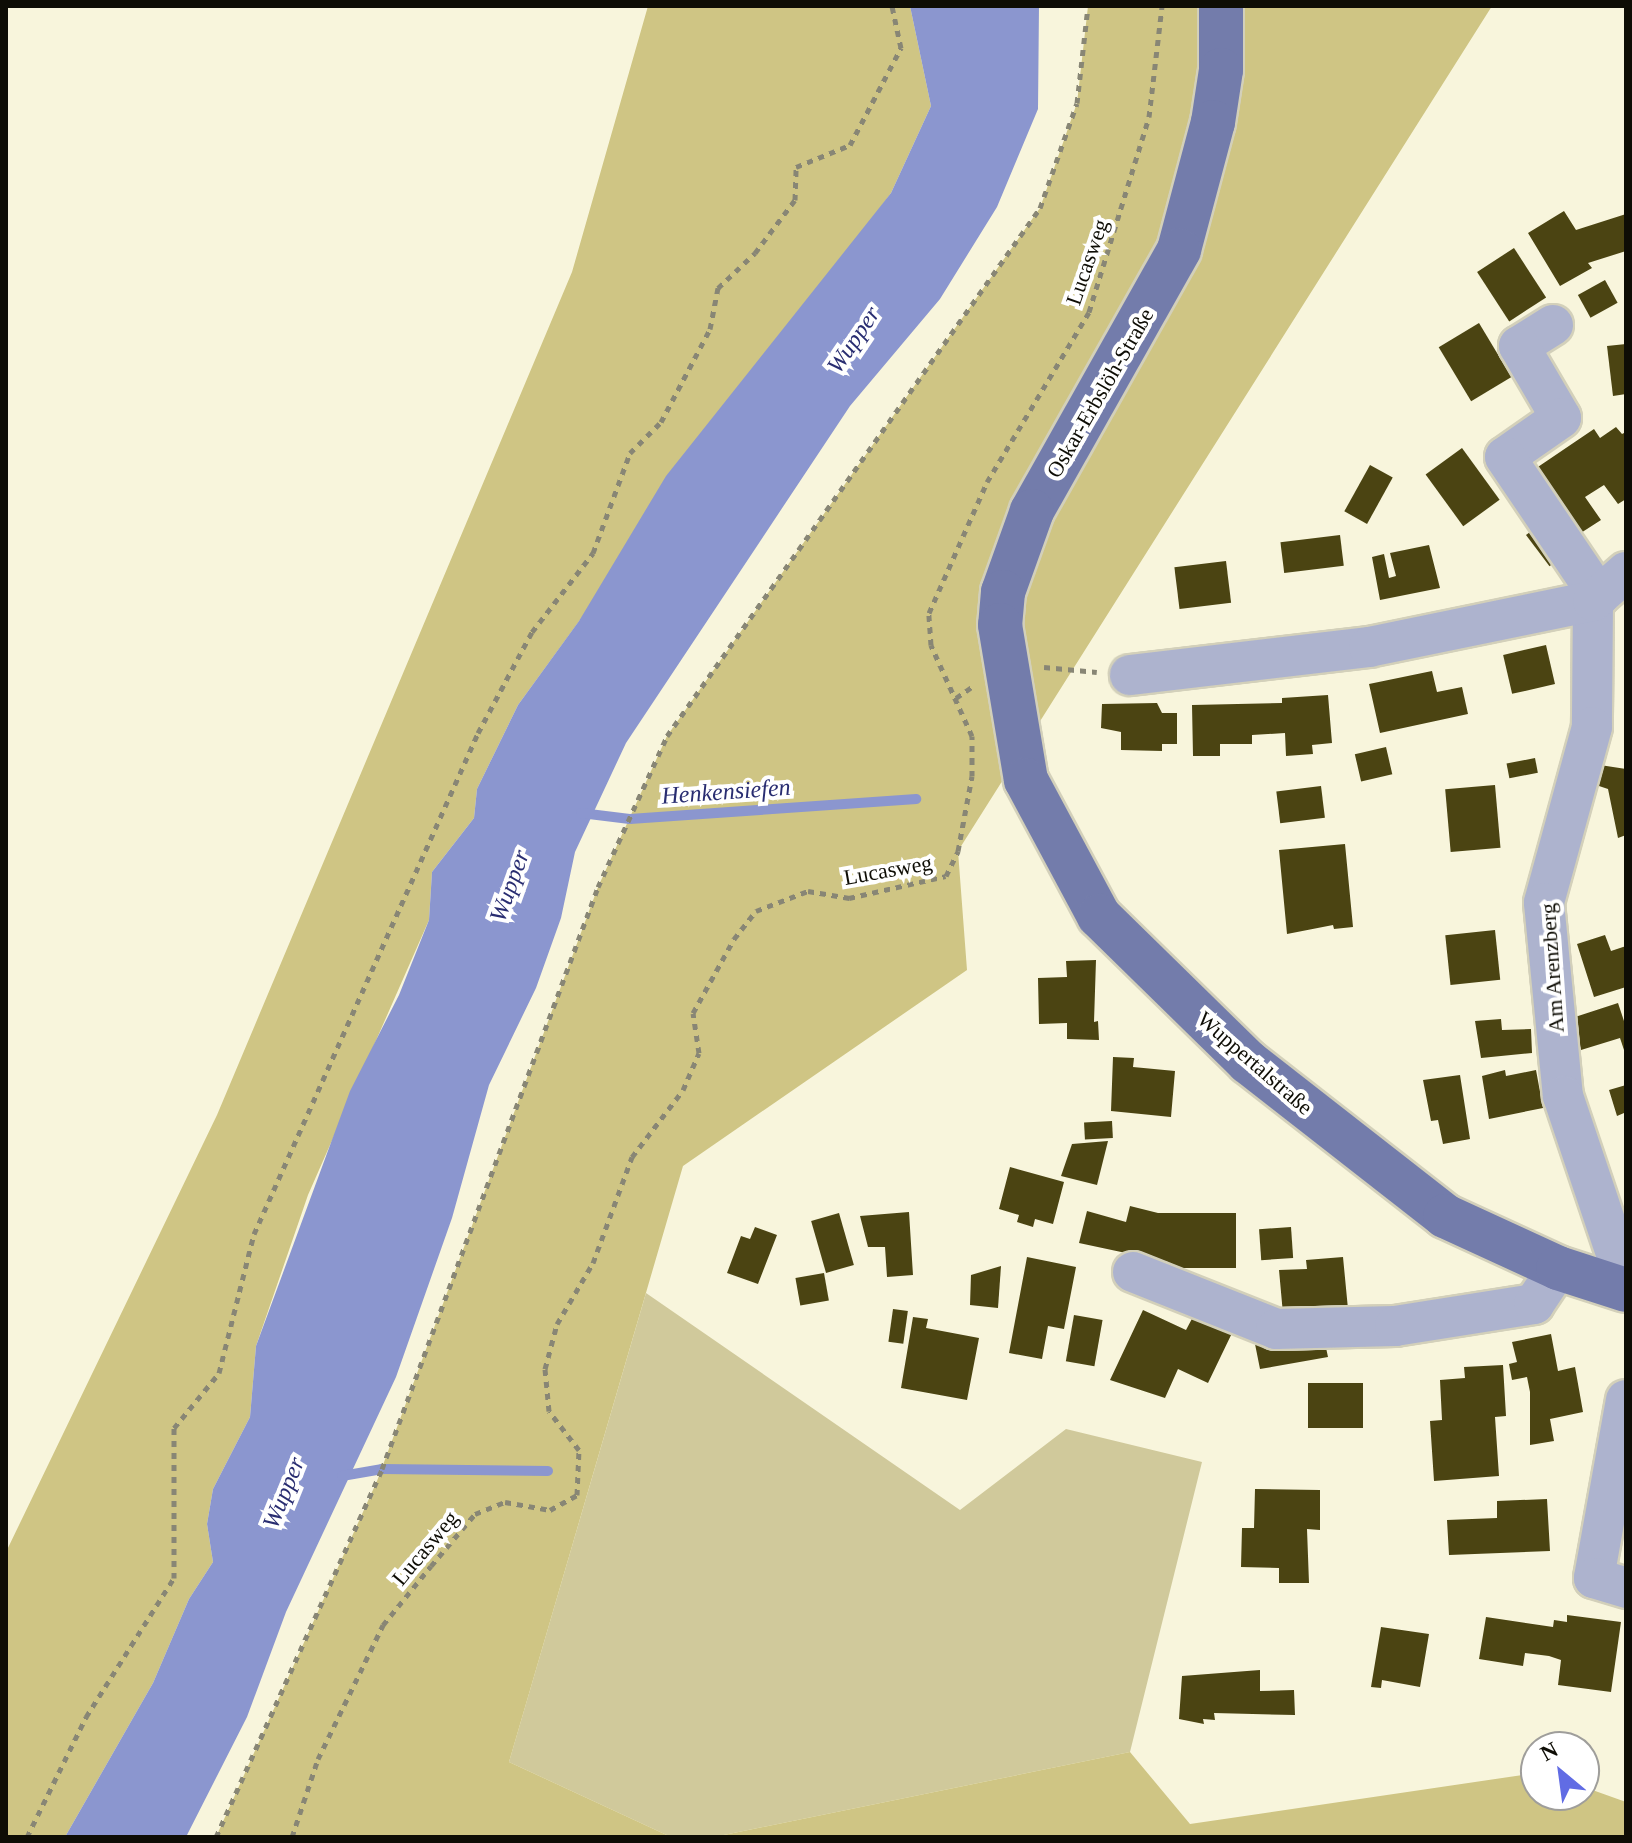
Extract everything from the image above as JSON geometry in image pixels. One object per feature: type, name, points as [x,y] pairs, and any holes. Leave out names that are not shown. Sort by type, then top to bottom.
[{"type":"main road","name":"Oskar-Erbslöh-Straße","points":[[1026,780],[1000,625],[1013,557],[1032,511],[1179,250],[1213,122],[1221,70],[1221,6]]},
{"type":"main road","name":"Wuppertalstraße","points":[[1026,780],[1099,916],[1248,1062],[1445,1216],[1558,1268],[1626,1290]]},
{"type":"street","points":[[1130,675],[1369,647],[1606,590],[1505,457],[1561,418],[1519,346],[1553,325]]},
{"type":"street","name":"Am Arenzberg","points":[[1606,590],[1592,727],[1544,903],[1563,1096],[1626,1283]]},
{"type":"street","points":[[1133,1272],[1276,1329],[1395,1326],[1534,1304],[1558,1268]]},
{"type":"street","points":[[1626,1400],[1594,1578],[1626,1588]]},
{"type":"path","points":[[27,1837],[86,1717],[174,1578],[174,1428],[219,1373],[254,1234],[478,733],[532,632],[593,553],[630,453],[661,422],[710,329],[718,288],[755,253],[795,200],[796,167],[850,145],[901,48],[892,6]]},
{"type":"path","points":[[216,1837],[382,1469],[598,887],[667,736],[1040,208],[1077,103],[1088,6]]},
{"type":"path","name":"Lucasweg","points":[[292,1837],[318,1759],[383,1625],[431,1566],[475,1514],[505,1502],[550,1510],[577,1495],[579,1450],[549,1411],[545,1369],[557,1324],[593,1263],[632,1157],[683,1090],[699,1053],[693,1013],[734,939],[756,911],[808,891],[849,898],[946,876],[958,851],[972,776],[972,736],[931,645],[929,613],[987,482],[1089,312],[1149,117],[1162,6]]},
{"type":"path","points":[[1006,663],[1130,675]]},
{"type":"shaded area","points":[[648,6],[910,6],[931,106],[891,193],[518,705],[477,789],[474,818],[432,872],[429,920],[308,1195],[256,1346],[250,1417],[213,1489],[207,1524],[213,1562],[189,1599],[153,1683],[65,1837],[6,1837],[6,1552],[217,1115],[572,272]]},
{"type":"shaded area","points":[[1088,6],[1492,6],[958,851],[967,970],[683,1166],[509,1762],[671,1837],[216,1837],[377,1481],[598,887],[667,736],[1040,208],[1077,103]]},
{"type":"shaded area","points":[[646,1293],[960,1510],[1066,1429],[1202,1462],[1130,1752],[714,1837],[671,1837],[509,1762]]},
{"type":"shaded area","points":[[1130,1752],[1190,1824],[1520,1775],[1520,1811],[1600,1811],[1600,1793],[1626,1802],[1626,1837],[714,1837]]},
{"type":"water","name":"Wupper","points":[[910,6],[1039,6],[1038,109],[997,207],[940,299],[850,406],[626,743],[575,852],[561,918],[536,988],[489,1085],[452,1218],[396,1377],[286,1612],[247,1717],[186,1837],[65,1837],[153,1683],[189,1599],[213,1562],[207,1524],[213,1489],[250,1417],[256,1346],[350,1091],[399,995],[429,920],[432,872],[474,818],[477,789],[518,705],[579,621],[666,476],[891,193],[931,106]]},
{"type":"building","points":[[1564,211],[1576,230],[1626,214],[1626,251],[1588,263],[1592,268],[1560,286],[1528,233]]},
{"type":"building","points":[[1514,248],[1546,297],[1509,321],[1477,272]]},
{"type":"building","points":[[1605,280],[1618,303],[1590,318],[1578,295]]},
{"type":"building","points":[[1479,323],[1511,377],[1471,401],[1439,347]]},
{"type":"building","points":[[1626,344],[1626,394],[1613,396],[1607,346]]},
{"type":"building","points":[[1616,427],[1622,434],[1626,432],[1626,499],[1618,504],[1604,485],[1585,497],[1601,520],[1573,538],[1529,473],[1594,429],[1600,438]]},
{"type":"building","points":[[1462,448],[1500,500],[1463,526],[1426,474]]},
{"type":"building","points":[[1370,465],[1393,478],[1367,524],[1344,511]]},
{"type":"building","points":[[1538,526],[1561,557],[1549,566],[1526,535]]},
{"type":"building","points":[[1340,535],[1344,566],[1284,573],[1280,542]]},
{"type":"building","points":[[1429,545],[1440,588],[1380,600],[1372,557],[1384,554],[1389,578],[1396,576],[1390,553]]},
{"type":"building","points":[[1226,561],[1231,603],[1180,609],[1174,567]]},
{"type":"building","points":[[1546,645],[1555,684],[1512,694],[1503,655]]},
{"type":"building","points":[[1432,671],[1437,692],[1462,687],[1468,714],[1380,733],[1369,684]]},
{"type":"building","points":[[1328,695],[1332,743],[1312,745],[1313,754],[1286,756],[1285,733],[1252,735],[1252,744],[1220,744],[1220,756],[1193,756],[1192,705],[1282,703],[1282,698]]},
{"type":"building","points":[[1157,703],[1162,713],[1177,713],[1177,744],[1162,744],[1162,751],[1121,750],[1121,732],[1101,728],[1102,704]]},
{"type":"building","points":[[1386,747],[1392,774],[1361,781],[1355,754]]},
{"type":"building","points":[[1535,758],[1538,773],[1509,778],[1507,764]]},
{"type":"building","points":[[1600,765],[1626,769],[1626,835],[1618,838],[1608,789],[1593,784]]},
{"type":"building","points":[[1495,785],[1500,848],[1451,852],[1445,789]]},
{"type":"building","points":[[1321,786],[1325,818],[1280,823],[1276,791]]},
{"type":"building","points":[[1345,844],[1353,927],[1334,929],[1333,925],[1287,934],[1279,850]]},
{"type":"building","points":[[1495,930],[1500,980],[1451,985],[1445,935]]},
{"type":"building","points":[[1605,935],[1611,951],[1626,946],[1626,987],[1594,997],[1577,944]]},
{"type":"building","points":[[1096,960],[1094,1022],[1098,1021],[1099,1040],[1067,1039],[1067,1023],[1039,1024],[1038,978],[1067,977],[1066,961]]},
{"type":"building","points":[[1618,1003],[1626,1027],[1626,1056],[1620,1038],[1581,1050],[1572,1018]]},
{"type":"building","points":[[1501,1019],[1502,1030],[1531,1029],[1532,1053],[1481,1058],[1475,1021]]},
{"type":"building","points":[[1113,1057],[1134,1058],[1133,1067],[1175,1071],[1171,1117],[1111,1111]]},
{"type":"building","points":[[1505,1070],[1506,1076],[1536,1070],[1543,1108],[1489,1119],[1482,1076]]},
{"type":"building","points":[[1460,1075],[1470,1139],[1443,1144],[1438,1120],[1431,1121],[1423,1080]]},
{"type":"building","points":[[1626,1085],[1625,1119],[1624,1113],[1617,1116],[1609,1090]]},
{"type":"building","points":[[1112,1121],[1113,1138],[1085,1139],[1084,1122]]},
{"type":"building","points":[[1108,1141],[1097,1185],[1061,1176],[1072,1144]]},
{"type":"building","points":[[1010,1167],[1064,1182],[1053,1224],[1035,1219],[1033,1227],[1017,1222],[1019,1215],[999,1209]]},
{"type":"building","points":[[1130,1206],[1158,1213],[1236,1213],[1236,1268],[1167,1268],[1168,1262],[1079,1243],[1087,1211],[1126,1222]]},
{"type":"building","points":[[909,1212],[913,1275],[887,1277],[885,1247],[868,1247],[860,1216]]},
{"type":"building","points":[[839,1213],[854,1265],[826,1273],[811,1221]]},
{"type":"building","points":[[755,1227],[777,1235],[758,1284],[727,1273],[741,1236],[750,1239]]},
{"type":"building","points":[[1291,1227],[1293,1258],[1261,1260],[1259,1229]]},
{"type":"building","points":[[1027,1257],[1076,1267],[1064,1329],[1048,1326],[1042,1359],[1009,1353]]},
{"type":"building","points":[[1343,1257],[1348,1309],[1283,1314],[1279,1270],[1307,1269],[1306,1260]]},
{"type":"building","points":[[1001,1266],[998,1308],[970,1305],[971,1275]]},
{"type":"building","points":[[824,1273],[829,1301],[800,1306],[795,1278]]},
{"type":"building","points":[[893,1309],[908,1311],[903,1344],[888,1342]]},
{"type":"building","points":[[1143,1310],[1186,1330],[1195,1313],[1233,1331],[1208,1383],[1178,1369],[1165,1398],[1110,1380]]},
{"type":"building","points":[[1074,1315],[1103,1320],[1094,1366],[1066,1361]]},
{"type":"building","points":[[913,1317],[928,1319],[926,1328],[979,1338],[967,1400],[901,1388]]},
{"type":"building","points":[[1551,1334],[1558,1371],[1575,1367],[1583,1412],[1550,1419],[1554,1441],[1530,1445],[1530,1392],[1527,1377],[1512,1380],[1509,1364],[1517,1362],[1512,1342]]},
{"type":"building","points":[[1296,1336],[1298,1349],[1325,1343],[1328,1357],[1260,1369],[1255,1344]]},
{"type":"building","points":[[1503,1365],[1506,1416],[1495,1417],[1499,1476],[1434,1481],[1430,1421],[1442,1420],[1440,1380],[1465,1378],[1464,1367]]},
{"type":"building","points":[[1308,1383],[1363,1383],[1363,1428],[1308,1428]]},
{"type":"building","points":[[1255,1489],[1320,1490],[1320,1530],[1307,1529],[1309,1583],[1279,1583],[1279,1568],[1241,1567],[1242,1528],[1254,1528]]},
{"type":"building","points":[[1547,1499],[1550,1551],[1449,1555],[1447,1520],[1497,1518],[1497,1501]]},
{"type":"building","points":[[1567,1615],[1621,1622],[1611,1692],[1558,1685],[1561,1660],[1549,1656],[1525,1653],[1523,1666],[1479,1659],[1486,1617],[1553,1627],[1554,1620],[1567,1622]]},
{"type":"building","points":[[1381,1627],[1429,1634],[1420,1687],[1382,1680],[1381,1688],[1371,1687]]},
{"type":"building","points":[[1260,1670],[1260,1691],[1294,1690],[1295,1715],[1214,1713],[1215,1720],[1203,1719],[1204,1724],[1179,1719],[1182,1676]]},
{"type":"waterway","name":"Henkensiefen","points":[[581,813],[630,819],[916,799]]},
{"type":"waterway","points":[[342,1476],[382,1469],[548,1471]]}]
